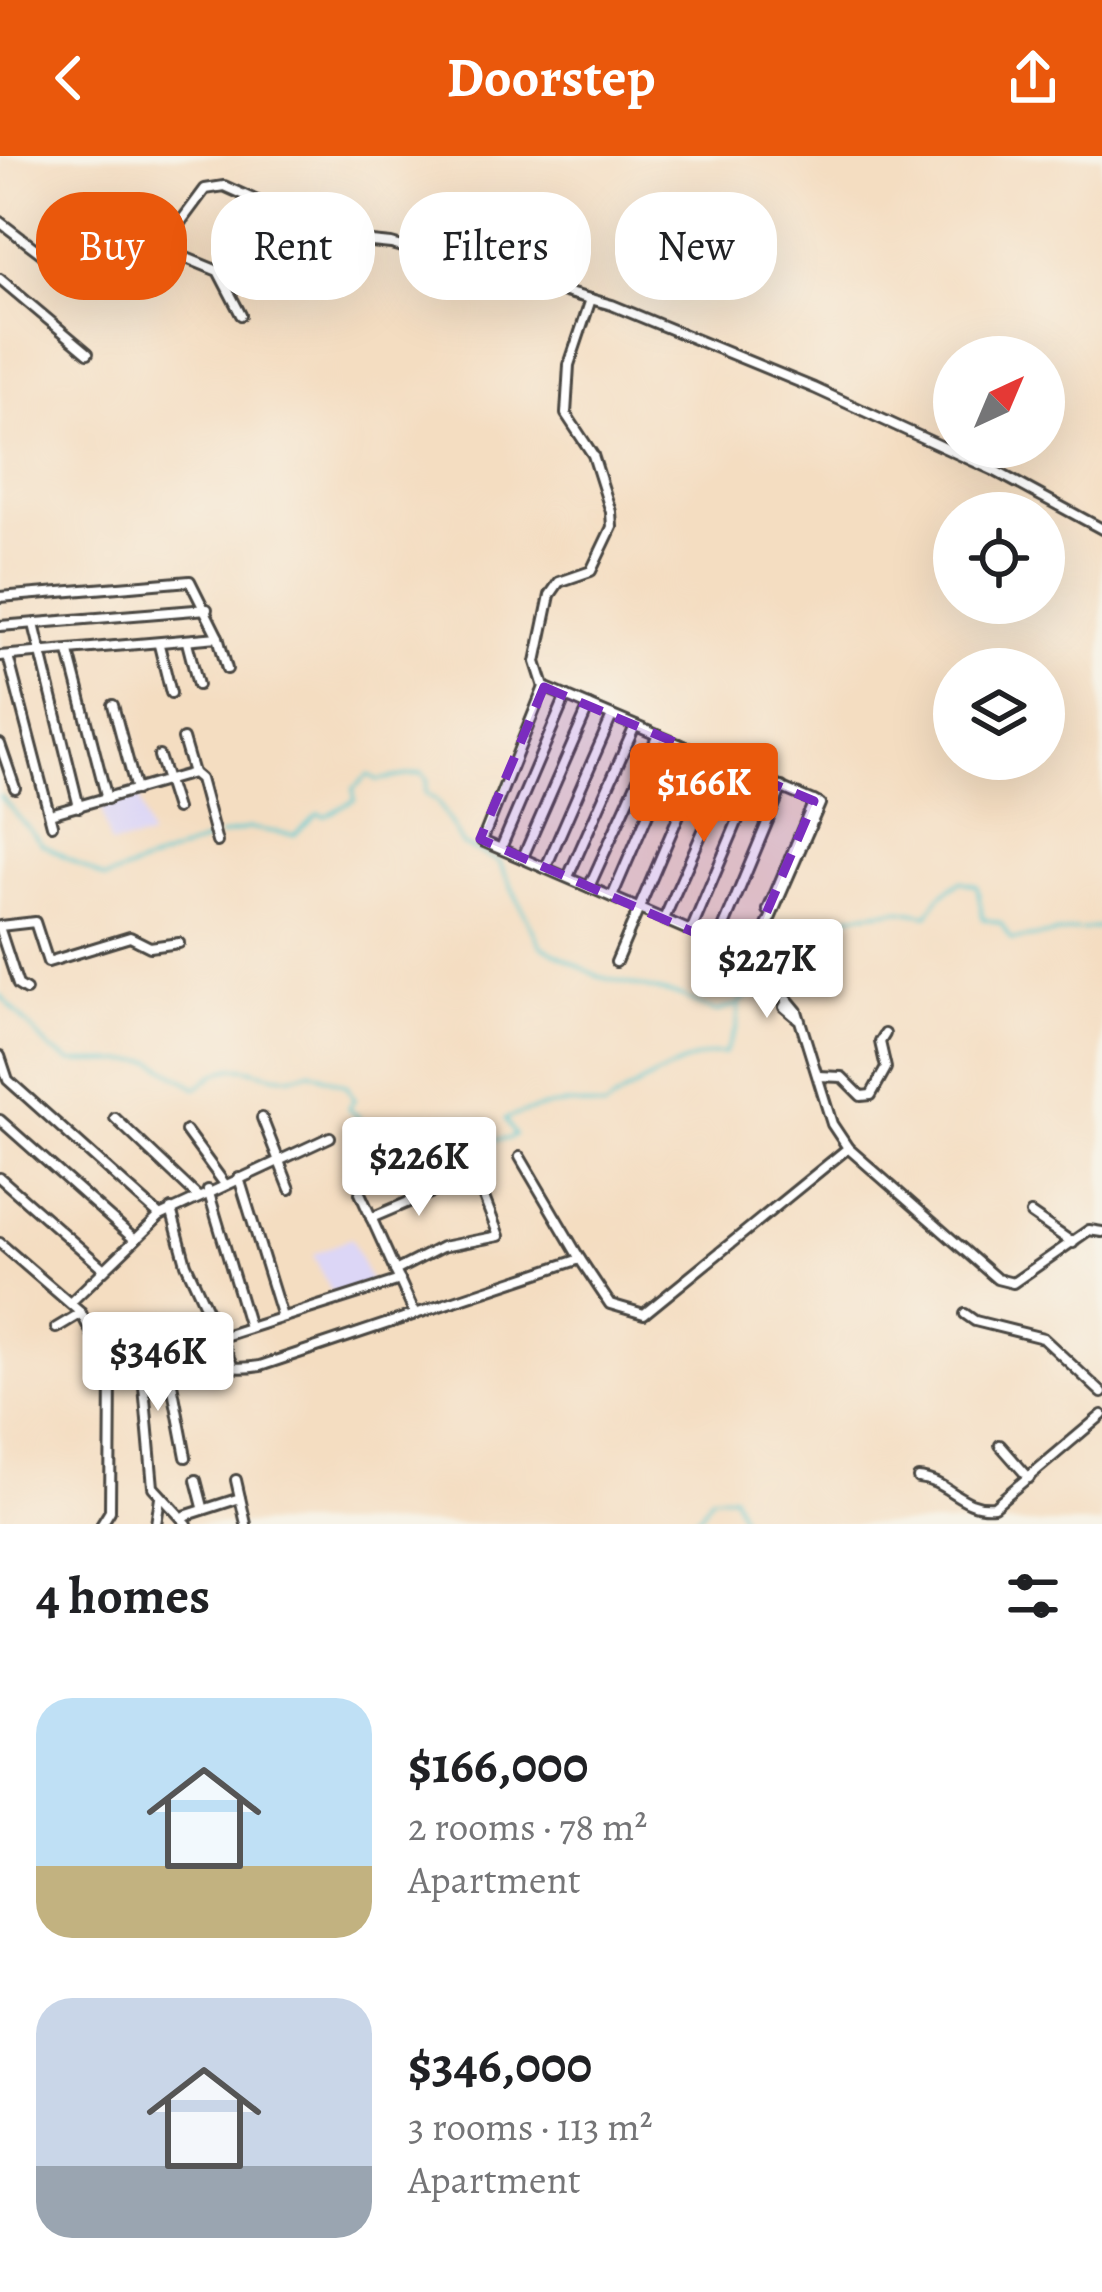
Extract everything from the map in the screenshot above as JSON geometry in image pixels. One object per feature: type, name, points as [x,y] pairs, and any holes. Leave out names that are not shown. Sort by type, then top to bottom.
[{"type":"street","points":[[187,209],[219,185],[342,239],[364,238],[399,247]]},
{"type":"street","points":[[0,222],[36,249]]},
{"type":"street","points":[[187,258],[218,272],[241,315]]},
{"type":"street","points":[[0,279],[88,353]]},
{"type":"street","points":[[591,299],[814,388],[994,471],[1102,529]]},
{"type":"street","points":[[591,300],[568,365],[566,414],[598,467],[612,527],[591,571],[559,582],[550,595],[536,662],[544,687],[480,837],[751,957],[797,1018],[832,1124],[848,1148],[1006,1283],[1021,1279],[1100,1228]]},
{"type":"street","points":[[0,597],[190,581],[207,609],[227,670]]},
{"type":"street","points":[[0,626],[207,609]]},
{"type":"street","points":[[34,624],[79,807]]},
{"type":"street","points":[[193,773],[51,820],[4,656],[218,637]]},
{"type":"street","points":[[187,642],[198,685]]},
{"type":"street","points":[[159,645],[171,693]]},
{"type":"street","points":[[69,652],[107,799]]},
{"type":"street","points":[[544,687],[820,804],[751,957]]},
{"type":"street","points":[[500,848],[566,696]]},
{"type":"street","points":[[113,705],[136,790]]},
{"type":"street","points":[[523,857],[589,706]]},
{"type":"street","points":[[546,867],[612,716]]},
{"type":"street","points":[[568,877],[635,726]]},
{"type":"street","points":[[589,887],[658,735]]},
{"type":"street","points":[[183,740],[216,837]]},
{"type":"street","points":[[0,744],[15,788]]},
{"type":"street","points":[[612,897],[678,744]]},
{"type":"street","points":[[616,962],[705,754]]},
{"type":"street","points":[[159,755],[176,809]]},
{"type":"street","points":[[664,919],[732,765]]},
{"type":"street","points":[[691,932],[757,776]]},
{"type":"street","points":[[717,943],[782,787]]},
{"type":"street","points":[[26,990],[18,985],[0,928],[35,922],[48,962],[130,937],[150,947],[179,943]]},
{"type":"street","points":[[818,1076],[842,1077],[861,1096],[871,1095],[886,1068],[880,1042],[885,1034]]},
{"type":"street","points":[[0,1056],[8,1080],[160,1216]]},
{"type":"street","points":[[0,1090],[8,1080]]},
{"type":"street","points":[[115,1118],[197,1196]]},
{"type":"street","points":[[262,1118],[290,1189]]},
{"type":"street","points":[[0,1120],[134,1239]]},
{"type":"street","points":[[186,1131],[224,1183]]},
{"type":"street","points":[[71,1302],[160,1216],[330,1137]]},
{"type":"street","points":[[520,1157],[610,1304],[637,1313],[652,1312],[848,1148]]},
{"type":"street","points":[[415,1163],[426,1192]]},
{"type":"street","points":[[0,1178],[104,1269]]},
{"type":"street","points":[[238,1178],[282,1317]]},
{"type":"street","points":[[221,1336],[398,1276],[458,1242],[482,1244],[499,1236],[478,1182]]},
{"type":"street","points":[[371,1218],[451,1184]]},
{"type":"street","points":[[208,1190],[249,1327]]},
{"type":"street","points":[[360,1193],[414,1312]]},
{"type":"street","points":[[171,1210],[186,1264],[234,1368]]},
{"type":"street","points":[[1031,1214],[1073,1243]]},
{"type":"street","points":[[0,1243],[81,1313],[111,1370],[110,1511],[102,1524]]},
{"type":"street","points":[[111,1370],[138,1371],[168,1363],[260,1366],[580,1259]]},
{"type":"street","points":[[56,1328],[81,1313]]},
{"type":"street","points":[[965,1314],[1043,1338],[1102,1394]]},
{"type":"street","points":[[192,1324],[213,1363]]},
{"type":"street","points":[[128,1337],[138,1371],[153,1487],[160,1498],[184,1521],[203,1507],[240,1498]]},
{"type":"street","points":[[168,1363],[186,1457]]},
{"type":"street","points":[[918,1478],[936,1482],[957,1499],[987,1508],[1102,1414]]},
{"type":"street","points":[[1000,1445],[1029,1478]]},
{"type":"street","points":[[196,1480],[203,1507]]},
{"type":"street","points":[[236,1480],[247,1524]]},
{"type":"street","points":[[156,1524],[160,1498]]},
{"type":"highlighted area","points":[[544,687],[814,801],[748,956],[480,839]]},
{"type":"shaded area","points":[[137,790],[150,838],[110,845],[100,802]]},
{"type":"shaded area","points":[[351,1238],[372,1286],[336,1301],[313,1255]]},
{"type":"waterway","points":[[220,836],[249,828],[294,835],[318,814],[325,816],[355,800],[353,789],[368,775],[378,780],[422,773],[427,779],[425,793],[437,801],[463,845],[499,862],[541,946],[600,977],[681,996],[716,1012],[735,1005]]},
{"type":"waterway","points":[[0,796],[42,844],[105,879],[211,839]]},
{"type":"waterway","points":[[0,995],[50,1049],[72,1062],[153,1061],[197,1088],[214,1075],[242,1068],[278,1076],[310,1071],[347,1086],[354,1100],[348,1109],[358,1116],[373,1153],[409,1144],[508,1139],[515,1135],[505,1119],[554,1105],[604,1109],[680,1064],[724,1054],[737,1027],[739,1003],[850,915],[899,910],[928,915],[939,897],[960,881],[977,886],[983,919],[1001,923],[1011,940],[1102,927]]},
{"type":"waterway","points":[[686,1524],[701,1514],[711,1497],[733,1495],[744,1524]]}]
